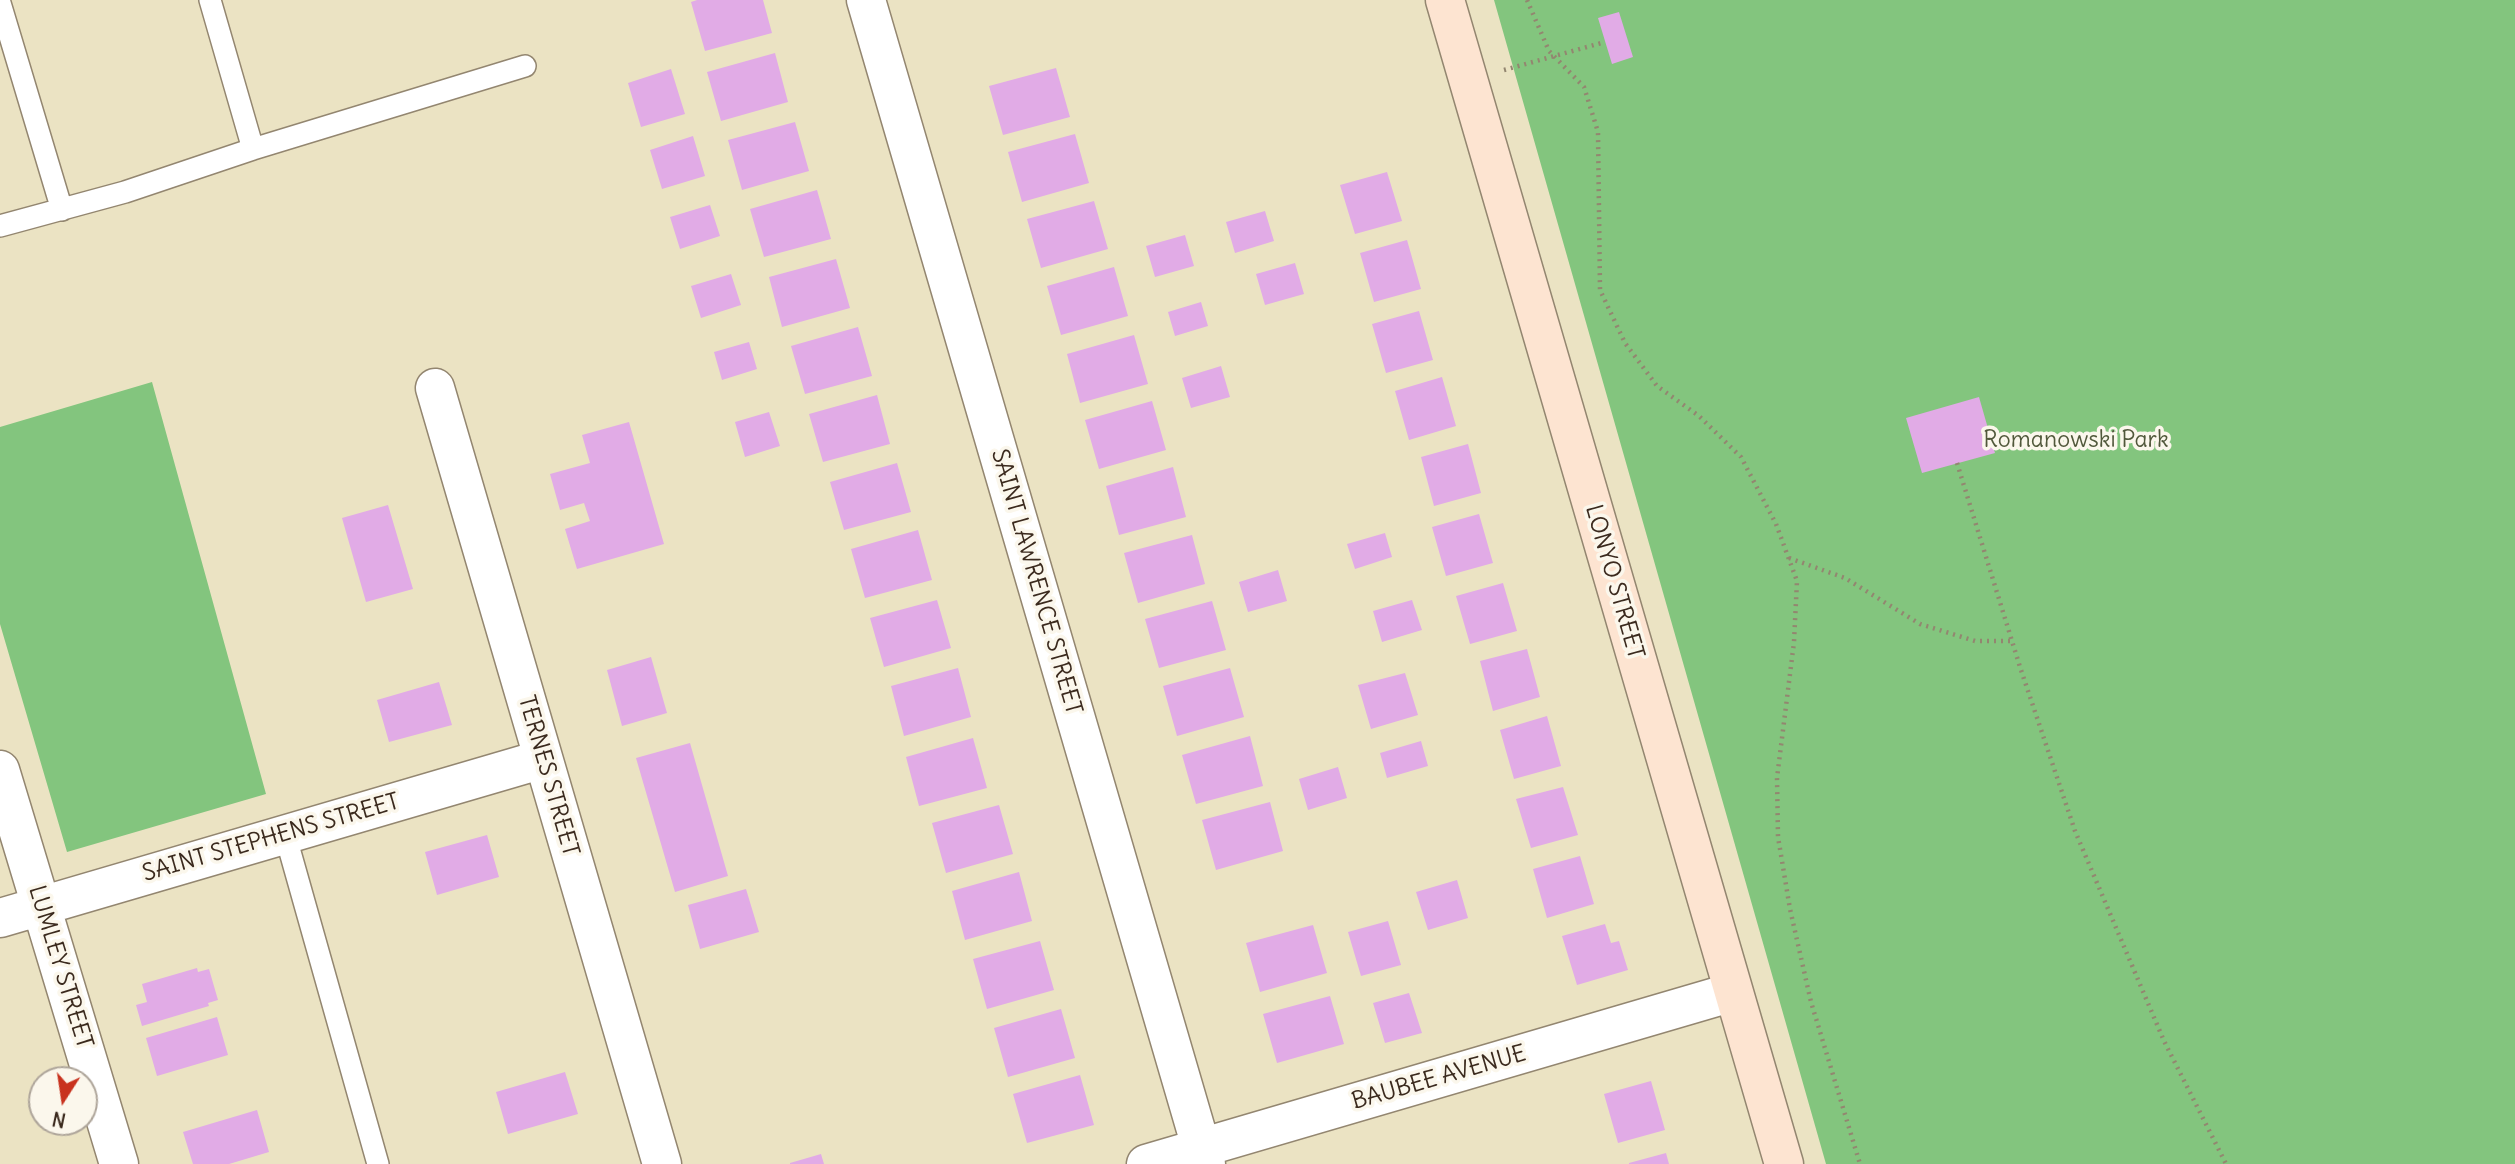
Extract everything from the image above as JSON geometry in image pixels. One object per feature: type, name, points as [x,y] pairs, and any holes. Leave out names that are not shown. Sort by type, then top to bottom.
[{"type":"street","name":"SAINT LAWRENCE STREET","points":[[866,0],[1203,1156]]},
{"type":"street","name":"LONYO STREET","points":[[1445,0],[1784,1164]]},
{"type":"street","name":"TERNES STREET","points":[[435,388],[662,1164]]},
{"type":"street","name":"SAINT STEPHENS STREET","points":[[0,918],[542,759]]},
{"type":"street","name":"LUMLEY STREET","points":[[0,770],[119,1164]]},
{"type":"street","name":"BAUBEE AVENUE","points":[[1146,1164],[1203,1156],[1733,992]]},
{"type":"lane","points":[[210,0],[253,149]]},
{"type":"lane","points":[[0,3],[62,210]]},
{"type":"lane","points":[[0,226],[62,210],[525,66]]},
{"type":"lane","points":[[285,834],[378,1164]]},
{"type":"path","points":[[1527,0],[1554,56],[1584,87],[1598,132],[1600,290],[1625,343],[1657,386],[1699,416],[1741,457],[1776,524],[1797,581],[1795,630],[1777,778],[1778,837],[1790,909],[1811,1002],[1860,1164]]},
{"type":"path","points":[[1469,80],[1605,42]]},
{"type":"path","points":[[1957,463],[2075,831],[2164,1041],[2226,1164]]},
{"type":"path","points":[[1789,558],[1845,578],[1920,624],[1975,641],[2012,641]]},
{"type":"green space","name":"Romanowski Park","points":[[1494,0],[2515,0],[2515,1164],[1826,1164]]},
{"type":"green space","points":[[152,382],[266,794],[67,852],[0,624],[0,427]]},
{"type":"building","points":[[763,0],[772,33],[705,51],[691,2]]},
{"type":"building","points":[[1619,12],[1633,57],[1612,64],[1598,18]]},
{"type":"building","points":[[775,53],[788,102],[721,121],[707,72]]},
{"type":"building","points":[[1056,68],[1070,117],[1003,135],[989,86]]},
{"type":"building","points":[[671,69],[685,114],[641,127],[628,83]]},
{"type":"building","points":[[795,122],[809,171],[742,190],[728,140]]},
{"type":"building","points":[[1075,134],[1089,183],[1022,202],[1008,152]]},
{"type":"building","points":[[693,136],[705,176],[662,189],[650,150]]},
{"type":"building","points":[[1387,172],[1402,221],[1355,234],[1340,185]]},
{"type":"building","points":[[817,190],[831,239],[764,257],[750,209]]},
{"type":"building","points":[[1094,201],[1108,249],[1041,268],[1027,219]]},
{"type":"building","points":[[710,205],[720,236],[680,249],[670,217]]},
{"type":"building","points":[[1265,211],[1274,241],[1235,253],[1226,222]]},
{"type":"building","points":[[1185,235],[1194,266],[1155,277],[1146,246]]},
{"type":"building","points":[[1407,240],[1421,289],[1374,302],[1360,253]]},
{"type":"building","points":[[836,259],[850,308],[782,327],[769,277]]},
{"type":"building","points":[[1295,263],[1304,294],[1265,305],[1256,274]]},
{"type":"building","points":[[1114,267],[1128,316],[1061,335],[1047,286]]},
{"type":"building","points":[[731,274],[741,305],[701,318],[691,286]]},
{"type":"building","points":[[1201,302],[1208,326],[1175,336],[1168,312]]},
{"type":"building","points":[[1419,311],[1433,360],[1386,373],[1372,324]]},
{"type":"building","points":[[858,327],[872,376],[805,394],[791,346]]},
{"type":"building","points":[[1134,335],[1148,384],[1080,403],[1067,354]]},
{"type":"building","points":[[749,342],[757,369],[722,380],[714,352]]},
{"type":"building","points":[[1221,366],[1230,397],[1191,408],[1182,378]]},
{"type":"building","points":[[1442,377],[1456,426],[1409,440],[1395,391]]},
{"type":"building","points":[[877,395],[890,444],[823,462],[809,414]]},
{"type":"building","points":[[1979,397],[1995,453],[1922,473],[1906,418]]},
{"type":"building","points":[[1152,401],[1166,450],[1099,469],[1085,420]]},
{"type":"building","points":[[769,412],[780,446],[745,457],[735,422]]},
{"type":"building","points":[[629,422],[664,544],[577,569],[565,529],[590,521],[584,503],[560,510],[550,474],[590,463],[582,435]]},
{"type":"building","points":[[1468,444],[1481,493],[1434,506],[1421,457]]},
{"type":"building","points":[[897,463],[911,512],[844,530],[830,482]]},
{"type":"building","points":[[1173,467],[1186,517],[1119,535],[1106,486]]},
{"type":"building","points":[[388,505],[413,589],[366,602],[342,518]]},
{"type":"building","points":[[1479,514],[1493,563],[1446,576],[1432,527]]},
{"type":"building","points":[[918,530],[932,580],[865,598],[851,549]]},
{"type":"building","points":[[1385,533],[1392,557],[1355,569],[1347,544]]},
{"type":"building","points":[[1192,535],[1205,584],[1138,603],[1124,553]]},
{"type":"building","points":[[1278,570],[1287,601],[1248,612],[1239,582]]},
{"type":"building","points":[[1503,583],[1517,631],[1470,644],[1456,596]]},
{"type":"building","points":[[937,600],[951,648],[884,667],[870,618]]},
{"type":"building","points":[[1412,600],[1422,630],[1382,642],[1373,611]]},
{"type":"building","points":[[1212,601],[1226,650],[1159,668],[1145,619]]},
{"type":"building","points":[[1527,649],[1540,697],[1493,711],[1480,661]]},
{"type":"building","points":[[651,657],[667,713],[622,726],[607,670]]},
{"type":"building","points":[[958,668],[971,717],[904,736],[891,686]]},
{"type":"building","points":[[1230,668],[1244,717],[1177,736],[1163,686]]},
{"type":"building","points":[[1405,673],[1418,715],[1371,729],[1358,685]]},
{"type":"building","points":[[439,682],[452,725],[389,742],[377,700]]},
{"type":"building","points":[[1547,716],[1561,766],[1514,779],[1500,730]]},
{"type":"building","points":[[1250,736],[1263,786],[1196,804],[1182,755]]},
{"type":"building","points":[[973,738],[987,788],[919,806],[906,757]]},
{"type":"building","points":[[1421,741],[1428,766],[1387,778],[1380,753]]},
{"type":"building","points":[[690,743],[728,876],[675,892],[636,758]]},
{"type":"building","points":[[1338,767],[1347,798],[1308,810],[1299,779]]},
{"type":"building","points":[[1563,787],[1578,835],[1531,848],[1516,799]]},
{"type":"building","points":[[1270,802],[1283,851],[1216,870],[1202,820]]},
{"type":"building","points":[[999,805],[1013,854],[946,873],[932,823]]},
{"type":"building","points":[[487,835],[499,877],[437,895],[425,852]]},
{"type":"building","points":[[1580,856],[1594,904],[1547,918],[1533,869]]},
{"type":"building","points":[[1019,872],[1032,921],[965,940],[952,891]]},
{"type":"building","points":[[1457,880],[1468,918],[1428,930],[1416,892]]},
{"type":"building","points":[[746,889],[759,932],[700,949],[688,905]]},
{"type":"building","points":[[1388,921],[1401,965],[1361,976],[1348,932]]},
{"type":"building","points":[[1605,924],[1611,943],[1619,941],[1628,970],[1577,985],[1562,936]]},
{"type":"building","points":[[1313,925],[1327,973],[1260,992],[1246,943]]},
{"type":"building","points":[[1040,941],[1054,990],[987,1009],[973,959]]},
{"type":"building","points":[[197,968],[198,972],[209,969],[218,1000],[208,1003],[209,1006],[142,1026],[136,1005],[147,1002],[142,984]]},
{"type":"building","points":[[1409,993],[1422,1033],[1385,1043],[1373,1003]]},
{"type":"building","points":[[1330,996],[1344,1044],[1277,1063],[1263,1014]]},
{"type":"building","points":[[1061,1009],[1075,1058],[1008,1077],[994,1028]]},
{"type":"building","points":[[217,1017],[228,1055],[157,1076],[146,1038]]},
{"type":"building","points":[[565,1072],[578,1114],[508,1134],[496,1092]]},
{"type":"building","points":[[1080,1075],[1094,1125],[1027,1143],[1013,1094]]},
{"type":"building","points":[[1651,1081],[1665,1130],[1618,1143],[1604,1094]]},
{"type":"building","points":[[257,1110],[269,1152],[229,1164],[193,1164],[183,1132]]},
{"type":"building","points":[[1666,1153],[1669,1164],[1629,1164],[1629,1163]]},
{"type":"building","points":[[821,1154],[824,1164],[790,1164],[790,1163]]}]
